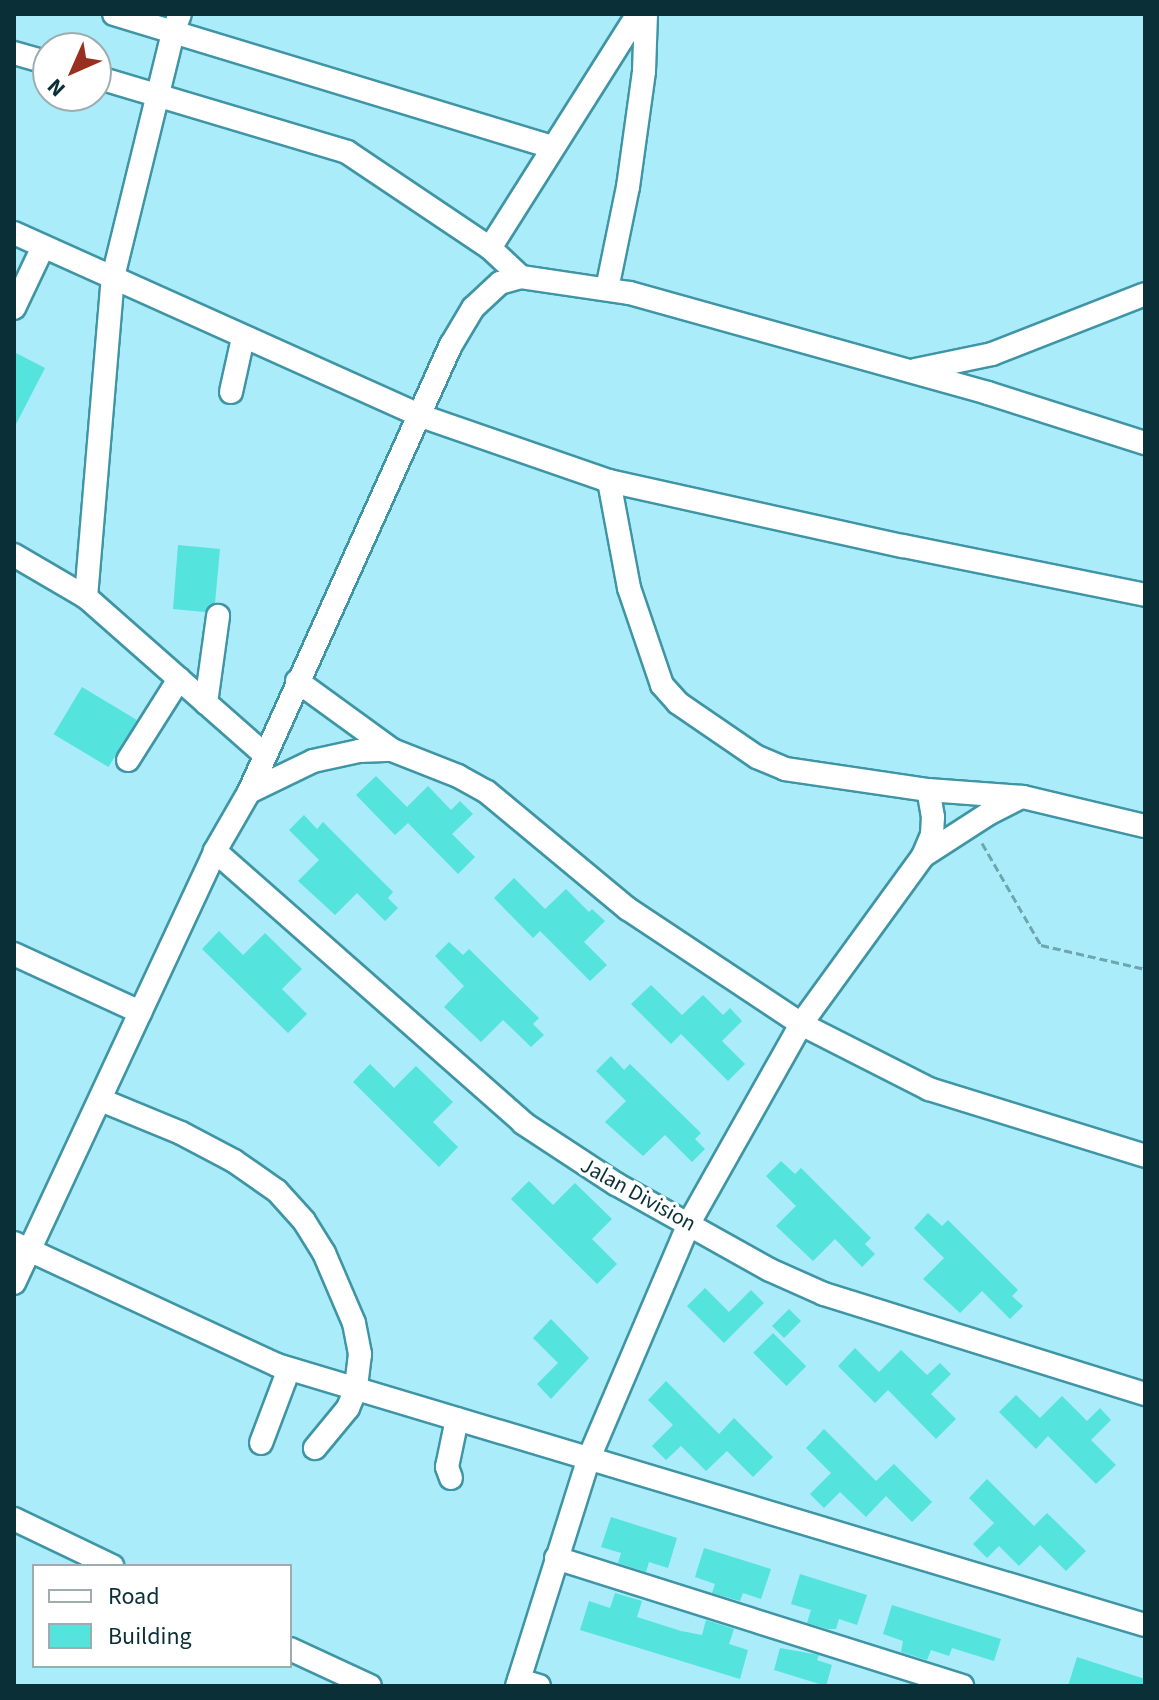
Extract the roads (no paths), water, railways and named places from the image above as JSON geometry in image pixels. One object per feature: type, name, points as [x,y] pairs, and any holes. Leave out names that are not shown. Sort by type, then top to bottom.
[{"type":"street","points":[[114,14],[176,23],[552,147]]},
{"type":"street","points":[[490,248],[638,14]]},
{"type":"street","points":[[607,289],[634,144],[644,71],[646,14]]},
{"type":"street","points":[[86,597],[113,277],[176,23]]},
{"type":"street","points":[[112,82],[347,152],[490,248],[521,277]]},
{"type":"street","points":[[14,233],[421,416],[609,481],[903,546],[1145,595]]},
{"type":"street","points":[[14,308],[43,247]]},
{"type":"street","points":[[14,1283],[22,1246],[101,1100],[215,851],[249,792],[451,345],[473,308],[500,283],[521,277],[607,289],[988,393],[1145,443]]},
{"type":"street","points":[[909,371],[992,354],[1145,294]]},
{"type":"street","points":[[231,392],[243,338]]},
{"type":"street","points":[[988,393],[992,354]]},
{"type":"street","points":[[609,481],[629,588],[655,672],[670,695],[771,765],[928,790],[1023,797],[1145,826]]},
{"type":"street","points":[[14,555],[86,597],[264,754]]},
{"type":"street","points":[[206,703],[218,616]]},
{"type":"street","points":[[128,760],[179,679]]},
{"type":"street","points":[[297,681],[392,750],[458,776],[487,792],[628,909],[801,1024],[929,1089],[1145,1156]]},
{"type":"street","points":[[249,792],[313,761],[337,754],[392,750]]},
{"type":"street","points":[[525,1684],[556,1558],[589,1458],[689,1223],[801,1024],[923,856],[932,835],[933,817],[928,790]]},
{"type":"street","points":[[923,856],[1023,797]]},
{"type":"street","name":"Jalan Division","points":[[215,851],[523,1123],[572,1158],[770,1270],[824,1294],[1145,1394]]},
{"type":"street","points":[[14,954],[140,1012]]},
{"type":"street","points":[[101,1100],[181,1133],[234,1161],[277,1191],[304,1221],[342,1288],[360,1354],[356,1389],[344,1415],[315,1448]]},
{"type":"street","points":[[22,1246],[289,1369],[1145,1625]]},
{"type":"street","points":[[261,1443],[289,1369]]},
{"type":"street","points":[[451,1478],[447,1467],[457,1419]]},
{"type":"street","points":[[14,1519],[108,1564]]},
{"type":"street","points":[[556,1558],[962,1686]]},
{"type":"street","points":[[292,1650],[370,1686]]}]
